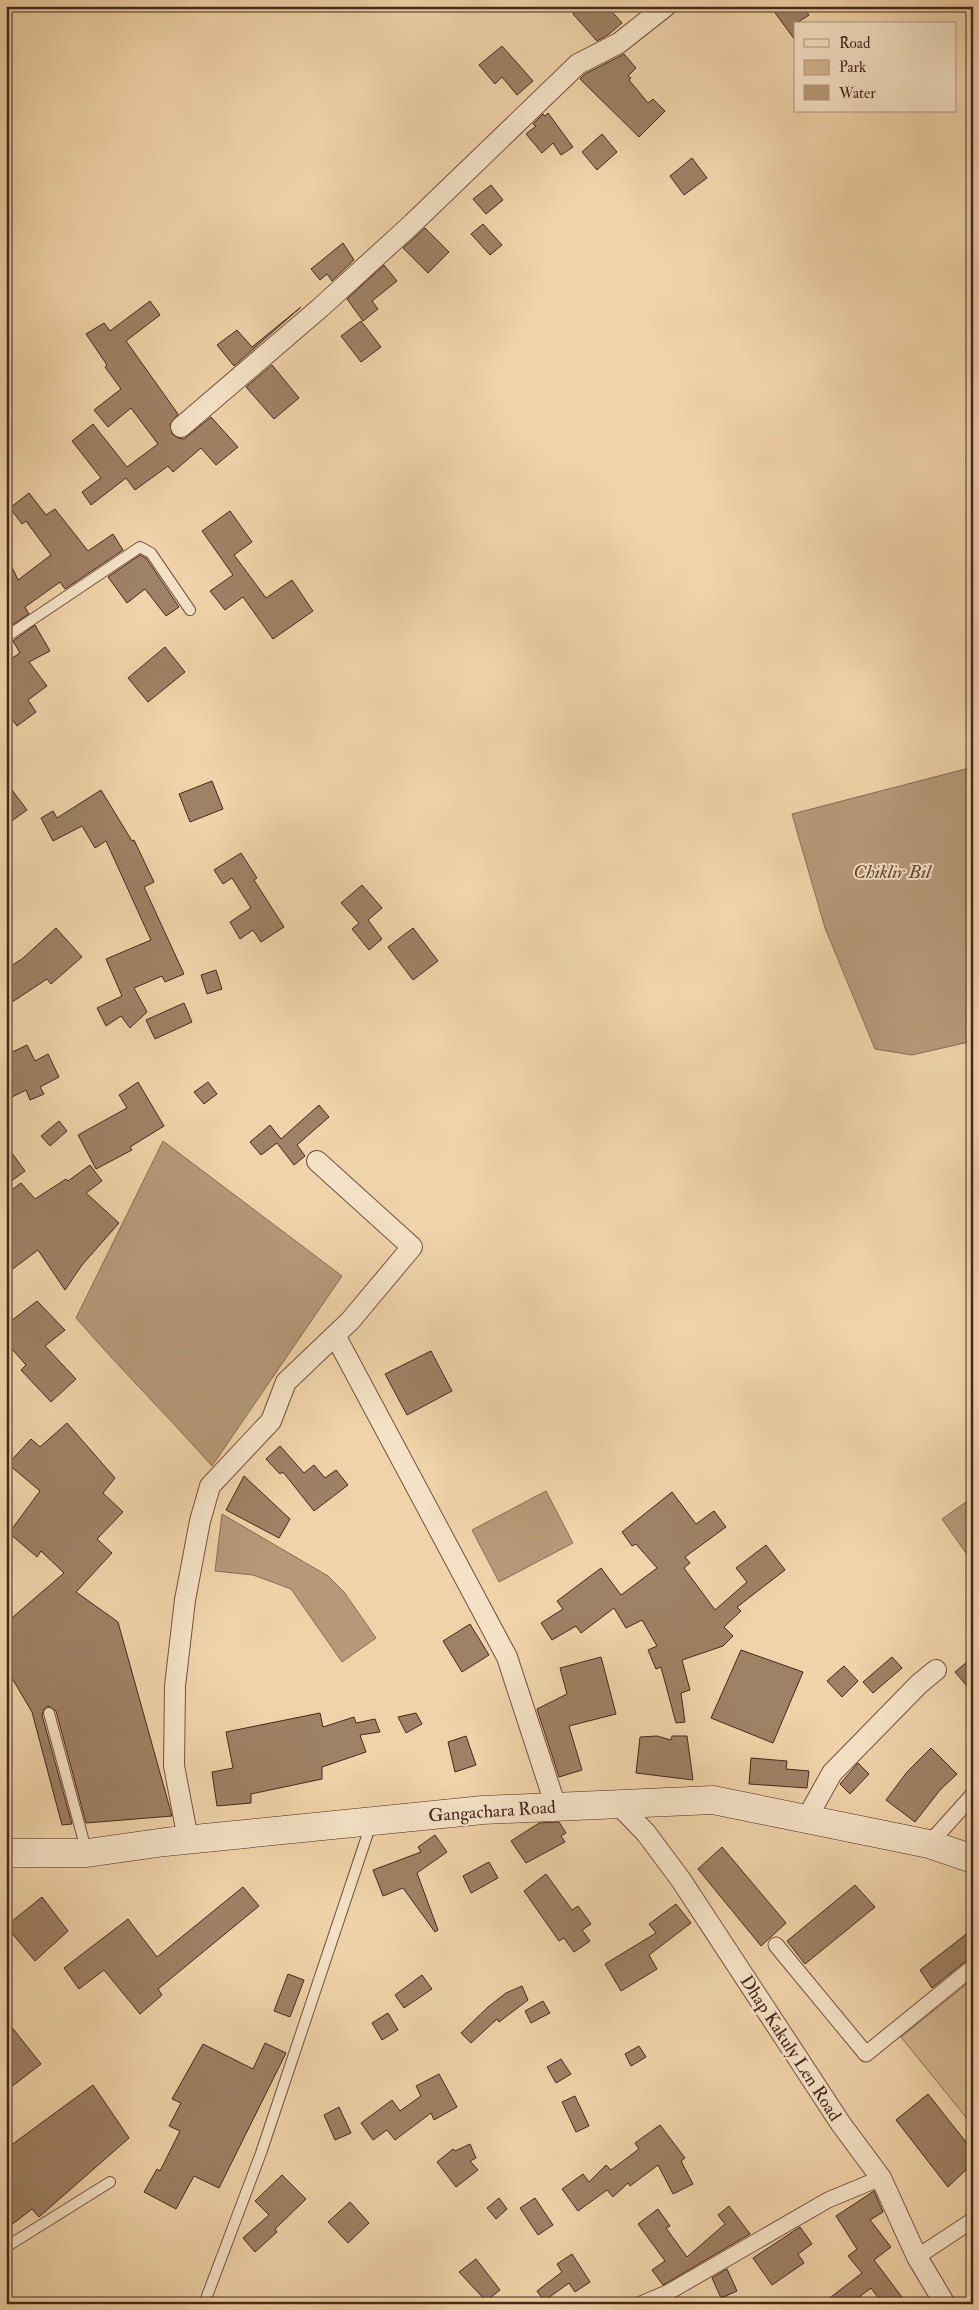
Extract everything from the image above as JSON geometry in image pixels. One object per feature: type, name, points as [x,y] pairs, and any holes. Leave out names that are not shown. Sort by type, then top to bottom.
[{"type":"main road","name":"Gangachara Road","points":[[6,1853],[87,1854],[188,1839],[483,1810],[713,1800],[929,1844],[973,1859]]},
{"type":"street","points":[[181,427],[320,308],[405,230],[578,64],[618,43],[666,6]]},
{"type":"street","points":[[188,1839],[174,1766],[175,1686],[185,1600],[202,1512],[210,1486],[271,1421],[286,1382],[350,1320],[412,1247],[317,1161]]},
{"type":"street","points":[[335,1336],[506,1657],[556,1807]]},
{"type":"street","points":[[806,1818],[832,1773],[919,1684],[936,1670]]},
{"type":"street","points":[[929,1844],[973,1795]]},
{"type":"street","name":"Dhap Kakuly Len Road","points":[[618,1804],[646,1833],[681,1880],[841,2124],[881,2178],[917,2257],[945,2304]]},
{"type":"street","points":[[776,1945],[866,2054],[973,1967]]},
{"type":"street","points":[[642,2304],[693,2279],[828,2200],[881,2178]]},
{"type":"street","points":[[917,2257],[973,2220]]},
{"type":"lane","points":[[6,638],[140,546],[151,553],[190,610]]},
{"type":"lane","points":[[49,1713],[87,1854]]},
{"type":"lane","points":[[204,2304],[261,2153],[372,1821]]},
{"type":"lane","points":[[6,2247],[110,2182]]},
{"type":"green space","points":[[973,1979],[973,2126],[901,2037]]},
{"type":"water","name":"Chiklir Bil","points":[[973,767],[973,1041],[912,1055],[875,1049],[825,928],[792,814]]},
{"type":"water","points":[[163,1141],[342,1276],[212,1466],[76,1318]]},
{"type":"water","points":[[546,1491],[573,1543],[499,1582],[472,1530]]},
{"type":"water","points":[[973,1497],[973,1563],[942,1519]]},
{"type":"water","points":[[222,1514],[328,1576],[344,1592],[376,1638],[342,1662],[291,1589],[253,1575],[215,1571]]},
{"type":"building","points":[[582,6],[607,6],[622,23],[608,35],[597,41],[573,14]]},
{"type":"building","points":[[770,6],[802,6],[809,15],[798,22],[794,22],[794,39]]},
{"type":"building","points":[[502,46],[533,81],[517,95],[502,77],[495,84],[479,65]]},
{"type":"building","points":[[624,54],[636,68],[628,76],[631,78],[629,80],[648,103],[653,99],[665,111],[639,137],[580,79],[585,74]]},
{"type":"building","points":[[548,113],[573,147],[561,155],[553,143],[542,153],[526,134],[536,126],[533,124],[543,114],[545,116]]},
{"type":"building","points":[[602,134],[617,152],[597,170],[582,152]]},
{"type":"building","points":[[692,158],[707,178],[684,195],[670,176]]},
{"type":"building","points":[[491,185],[503,200],[486,214],[473,199]]},
{"type":"building","points":[[483,224],[502,245],[490,255],[471,234]]},
{"type":"building","points":[[425,228],[449,252],[428,273],[403,248]]},
{"type":"building","points":[[343,243],[354,260],[332,281],[327,274],[320,280],[311,269]]},
{"type":"building","points":[[384,265],[397,281],[372,301],[378,309],[363,321],[347,299]]},
{"type":"building","points":[[150,301],[160,315],[126,341],[178,414],[170,424],[172,434],[184,439],[211,417],[238,447],[216,465],[201,448],[173,472],[168,466],[135,490],[126,478],[91,505],[82,492],[101,478],[72,441],[93,424],[127,467],[158,444],[131,408],[108,427],[94,410],[121,389],[105,367],[107,365],[86,334],[104,323],[110,331]]},
{"type":"building","points":[[301,307],[234,366],[217,345],[237,330],[252,347]]},
{"type":"building","points":[[361,321],[381,347],[361,362],[341,336]]},
{"type":"building","points":[[272,365],[299,398],[274,419],[246,387]]},
{"type":"building","points":[[29,493],[46,515],[55,509],[88,551],[113,534],[123,550],[65,589],[60,582],[25,607],[29,614],[6,629],[6,554],[18,580],[51,555],[26,521],[22,524],[10,508]]},
{"type":"building","points":[[230,511],[252,542],[234,555],[266,598],[292,580],[313,611],[273,639],[243,597],[225,610],[210,591],[233,575],[202,531]]},
{"type":"building","points":[[140,555],[146,558],[179,607],[166,616],[145,589],[127,603],[108,577]]},
{"type":"building","points":[[35,625],[50,651],[29,662],[47,686],[28,700],[36,712],[17,726],[6,711],[6,662],[20,653],[13,641]]},
{"type":"building","points":[[165,647],[185,672],[148,702],[128,678]]},
{"type":"building","points":[[212,781],[223,809],[190,822],[179,794]]},
{"type":"building","points":[[6,782],[27,810],[6,825]]},
{"type":"building","points":[[101,790],[132,841],[134,840],[154,882],[144,887],[184,974],[165,982],[162,976],[134,988],[147,1012],[130,1028],[121,1016],[106,1026],[97,1008],[122,996],[106,959],[151,940],[106,841],[95,848],[82,826],[53,841],[41,818],[53,811],[57,818]]},
{"type":"building","points":[[241,853],[257,878],[254,880],[284,927],[261,942],[253,930],[240,939],[230,922],[251,908],[232,878],[223,884],[214,870]]},
{"type":"building","points":[[362,885],[382,908],[368,920],[382,939],[369,950],[352,929],[359,923],[341,903]]},
{"type":"building","points":[[56,928],[82,957],[51,984],[47,979],[6,1006],[6,969],[22,959]]},
{"type":"building","points":[[413,928],[438,961],[413,980],[388,947]]},
{"type":"building","points":[[216,970],[222,989],[207,994],[201,975]]},
{"type":"building","points":[[184,1003],[192,1022],[155,1039],[146,1020]]},
{"type":"building","points":[[27,1045],[35,1061],[48,1054],[59,1077],[40,1087],[44,1094],[30,1100],[26,1090],[6,1100],[6,1055]]},
{"type":"building","points":[[138,1082],[164,1126],[130,1147],[132,1150],[96,1169],[78,1135],[127,1108],[119,1095]]},
{"type":"building","points":[[208,1082],[217,1094],[204,1104],[194,1092]]},
{"type":"building","points":[[319,1105],[329,1117],[297,1145],[305,1156],[294,1165],[277,1143],[261,1155],[250,1142],[270,1125],[281,1139]]},
{"type":"building","points":[[59,1121],[67,1131],[50,1146],[41,1136]]},
{"type":"building","points":[[6,1145],[25,1171],[6,1185]]},
{"type":"building","points":[[90,1165],[102,1181],[86,1193],[119,1223],[82,1265],[65,1290],[38,1250],[6,1274],[6,1194],[21,1183],[35,1199],[66,1179],[68,1181]]},
{"type":"building","points":[[37,1301],[65,1330],[45,1346],[76,1379],[51,1402],[21,1370],[26,1365],[6,1342],[6,1325]]},
{"type":"building","points":[[431,1351],[452,1391],[407,1415],[385,1374]]},
{"type":"building","points":[[67,1423],[115,1478],[103,1493],[123,1512],[97,1539],[112,1553],[76,1592],[118,1622],[172,1816],[86,1823],[56,1711],[48,1706],[44,1709],[42,1715],[72,1824],[62,1825],[32,1712],[6,1668],[6,1623],[64,1573],[41,1551],[37,1557],[9,1533],[40,1491],[8,1464],[31,1439],[40,1447]]},
{"type":"building","points":[[280,1446],[304,1473],[314,1465],[325,1478],[336,1470],[348,1485],[314,1511],[283,1472],[280,1474],[266,1459]]},
{"type":"building","points":[[244,1476],[290,1519],[279,1538],[226,1510]]},
{"type":"building","points":[[672,1492],[696,1524],[714,1511],[726,1527],[685,1557],[690,1563],[684,1568],[715,1610],[747,1582],[736,1568],[766,1545],[785,1570],[737,1607],[741,1611],[724,1627],[733,1636],[723,1646],[682,1660],[690,1690],[681,1693],[685,1722],[676,1723],[661,1667],[656,1669],[648,1650],[657,1646],[642,1620],[626,1628],[614,1608],[581,1633],[576,1626],[552,1640],[541,1623],[563,1609],[557,1601],[601,1568],[621,1595],[657,1568],[636,1544],[632,1546],[622,1532]]},
{"type":"building","points":[[470,1624],[489,1655],[462,1672],[443,1641]]},
{"type":"building","points":[[741,1650],[803,1672],[773,1743],[711,1718]]},
{"type":"building","points":[[601,1657],[616,1714],[569,1726],[582,1770],[559,1777],[537,1709],[567,1694],[560,1668]]},
{"type":"building","points":[[892,1657],[902,1668],[873,1693],[863,1682]]},
{"type":"building","points":[[973,1657],[973,1693],[955,1672]]},
{"type":"building","points":[[844,1666],[858,1681],[842,1697],[827,1681]]},
{"type":"building","points":[[320,1713],[323,1727],[354,1717],[356,1723],[375,1719],[380,1732],[360,1735],[366,1752],[322,1767],[322,1779],[251,1794],[251,1803],[217,1806],[212,1772],[233,1768],[226,1732]]},
{"type":"building","points":[[416,1713],[422,1724],[406,1733],[398,1717]]},
{"type":"building","points":[[466,1736],[476,1765],[455,1772],[448,1742]]},
{"type":"building","points":[[657,1736],[671,1740],[672,1736],[687,1736],[693,1780],[636,1773],[640,1737]]},
{"type":"building","points":[[931,1748],[957,1774],[940,1790],[915,1822],[886,1800],[907,1772]]},
{"type":"building","points":[[751,1758],[787,1761],[786,1769],[809,1771],[807,1788],[749,1784]]},
{"type":"building","points":[[858,1763],[869,1774],[850,1794],[840,1784]]},
{"type":"building","points":[[559,1822],[566,1833],[561,1836],[565,1842],[526,1863],[511,1841],[539,1823]]},
{"type":"building","points":[[435,1835],[447,1852],[417,1873],[438,1930],[435,1932],[403,1888],[383,1896],[373,1870],[421,1852],[418,1847]]},
{"type":"building","points":[[722,1847],[786,1923],[761,1946],[698,1869]]},
{"type":"building","points":[[489,1862],[498,1878],[471,1893],[463,1876]]},
{"type":"building","points":[[546,1874],[572,1910],[578,1906],[591,1924],[582,1930],[590,1941],[574,1952],[564,1938],[559,1941],[524,1891]]},
{"type":"building","points":[[855,1885],[875,1907],[805,1964],[787,1941]]},
{"type":"building","points":[[243,1887],[259,1906],[158,1989],[162,1995],[140,2014],[104,1970],[79,1989],[64,1968],[128,1919],[157,1957]]},
{"type":"building","points":[[42,1897],[68,1931],[35,1961],[6,1926]]},
{"type":"building","points":[[676,1904],[691,1923],[649,1955],[657,1969],[621,1991],[605,1964],[656,1933],[649,1924]]},
{"type":"building","points":[[973,1929],[973,1958],[967,1960],[932,1988],[920,1970]]},
{"type":"building","points":[[288,1974],[304,1980],[290,2017],[274,2011]]},
{"type":"building","points":[[422,1975],[432,1989],[404,2008],[395,1995]]},
{"type":"building","points":[[522,1986],[528,2000],[499,2022],[497,2019],[471,2043],[461,2033],[506,1993]]},
{"type":"building","points":[[543,2001],[550,2013],[531,2023],[525,2011]]},
{"type":"building","points":[[388,2013],[398,2030],[382,2040],[372,2023]]},
{"type":"building","points":[[6,2020],[41,2064],[6,2091]]},
{"type":"building","points":[[265,2043],[286,2053],[219,2188],[194,2176],[176,2209],[144,2192],[157,2169],[160,2171],[180,2131],[169,2126],[181,2103],[172,2099],[203,2044],[253,2069]]},
{"type":"building","points":[[639,2046],[646,2057],[631,2066],[625,2054]]},
{"type":"building","points":[[561,2059],[571,2074],[556,2083],[547,2067]]},
{"type":"building","points":[[439,2074],[457,2107],[434,2120],[431,2113],[395,2140],[387,2130],[373,2140],[361,2123],[392,2100],[400,2111],[421,2096],[416,2086]]},
{"type":"building","points":[[93,2085],[129,2138],[39,2217],[32,2209],[6,2229],[6,2149]]},
{"type":"building","points":[[928,2094],[973,2151],[973,2163],[948,2187],[896,2120]]},
{"type":"building","points":[[575,2096],[589,2126],[576,2132],[562,2102]]},
{"type":"building","points":[[339,2107],[351,2133],[335,2140],[324,2115]]},
{"type":"building","points":[[660,2125],[685,2158],[681,2161],[693,2184],[673,2194],[658,2165],[630,2186],[628,2183],[613,2197],[607,2190],[578,2211],[562,2189],[583,2174],[589,2182],[606,2165],[611,2170],[639,2149],[635,2143]]},
{"type":"building","points":[[470,2144],[476,2158],[470,2161],[478,2170],[456,2187],[437,2162],[453,2149],[455,2151]]},
{"type":"building","points":[[282,2175],[306,2199],[275,2229],[277,2232],[255,2252],[243,2238],[269,2215],[255,2201]]},
{"type":"building","points":[[874,2191],[883,2212],[870,2220],[891,2247],[874,2260],[907,2304],[883,2304],[871,2288],[850,2304],[822,2304],[862,2273],[848,2256],[857,2249],[836,2216]]},
{"type":"building","points":[[499,2198],[507,2209],[496,2219],[487,2208]]},
{"type":"building","points":[[535,2198],[553,2225],[538,2235],[520,2208]]},
{"type":"building","points":[[350,2202],[369,2223],[348,2243],[328,2222]]},
{"type":"building","points":[[729,2206],[750,2234],[663,2285],[652,2270],[665,2261],[638,2224],[658,2209],[670,2226],[666,2228],[687,2257],[725,2224],[718,2215]]},
{"type":"building","points":[[800,2227],[812,2244],[798,2254],[804,2263],[772,2285],[753,2258]]},
{"type":"building","points":[[572,2254],[590,2282],[575,2292],[569,2283],[544,2301],[537,2291],[562,2272],[557,2264]]},
{"type":"building","points":[[476,2259],[500,2290],[486,2301],[459,2272]]},
{"type":"building","points":[[727,2269],[737,2291],[721,2298],[712,2278]]}]
